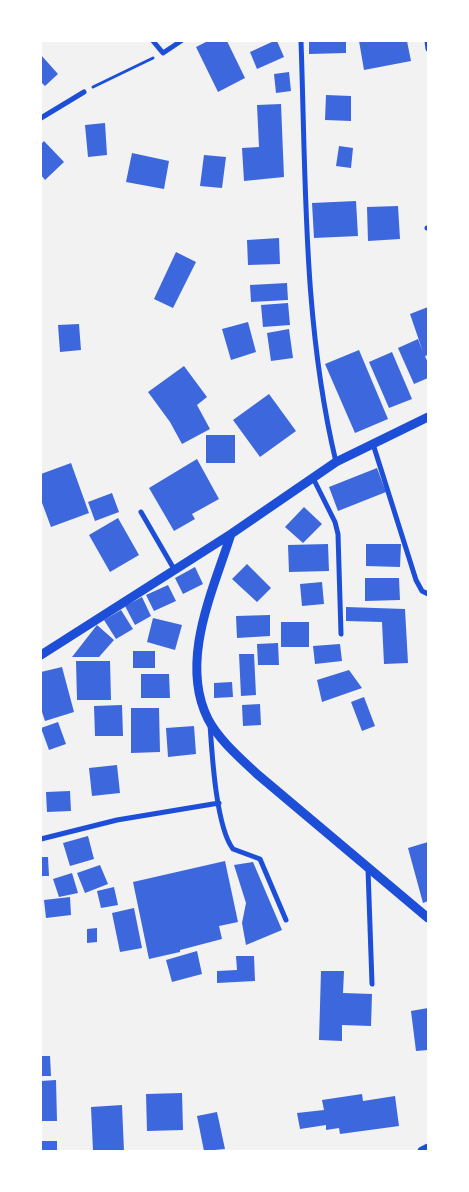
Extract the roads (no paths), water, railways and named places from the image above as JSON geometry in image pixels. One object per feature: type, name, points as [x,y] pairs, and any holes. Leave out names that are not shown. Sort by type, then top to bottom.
[{"type":"street","points":[[153,41],[163,53],[181,41]]},
{"type":"street","points":[[301,41],[310,287],[318,373],[336,462]]},
{"type":"street","points":[[427,41],[428,49]]},
{"type":"street","points":[[41,118],[84,92]]},
{"type":"street","points":[[41,655],[231,534],[336,462],[428,417]]},
{"type":"street","points":[[373,444],[416,580],[419,587],[428,594]]},
{"type":"street","points":[[313,478],[335,522],[338,534],[341,634]]},
{"type":"street","points":[[142,512],[174,569]]},
{"type":"street","points":[[231,534],[200,635],[197,660],[199,693],[209,722],[213,770],[228,843],[239,852],[248,853],[260,859],[286,920]]},
{"type":"street","points":[[209,722],[236,754],[257,774],[428,918]]},
{"type":"street","points":[[41,838],[118,820],[219,804]]},
{"type":"street","points":[[368,869],[372,984]]},
{"type":"street","points":[[424,1151],[428,1148]]}]
